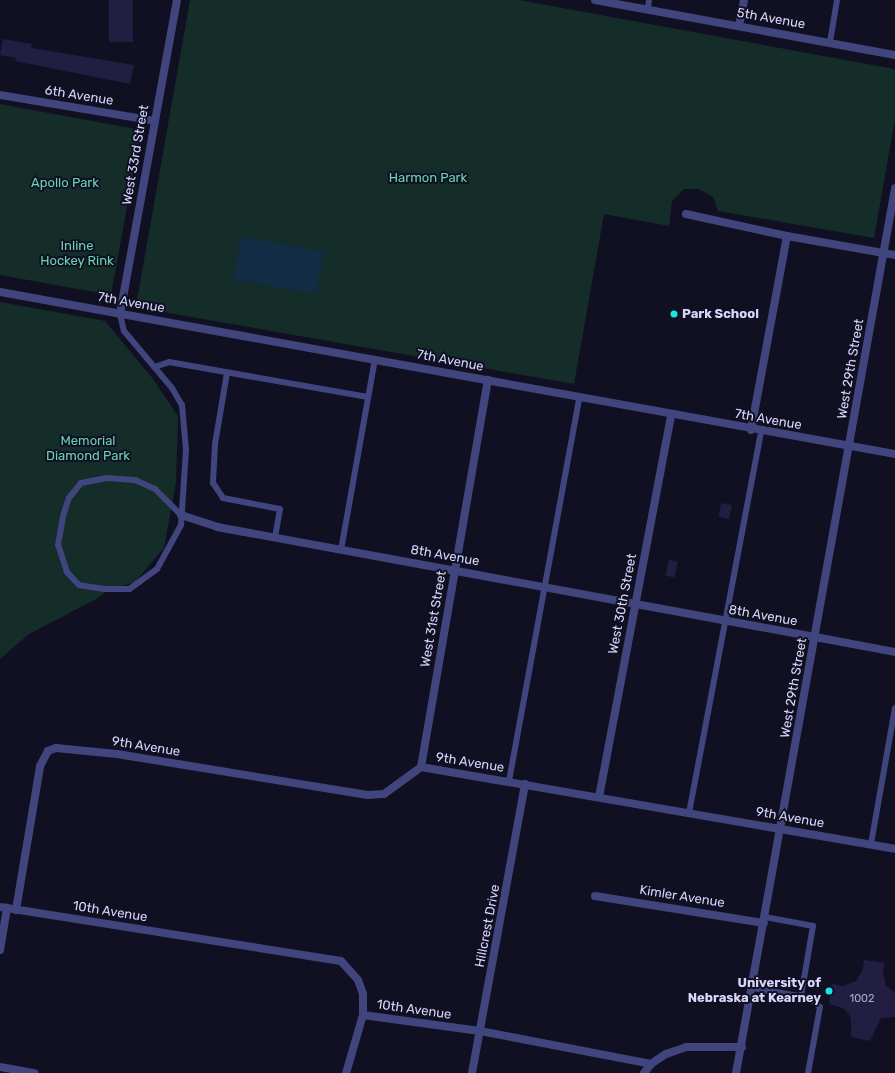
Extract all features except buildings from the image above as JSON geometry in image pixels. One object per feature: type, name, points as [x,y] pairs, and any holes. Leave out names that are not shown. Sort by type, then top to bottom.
[{"type":"street","name":"West 33rd Street","points":[[120,314],[177,0]]},
{"type":"street","name":"5th Avenue","points":[[595,0],[895,55]]},
{"type":"street","points":[[739,26],[744,0]]},
{"type":"street","name":"6th Avenue","points":[[0,95],[155,121]]},
{"type":"street","name":"West 29th Street","points":[[736,1073],[753,988],[895,188]]},
{"type":"street","points":[[686,214],[787,236],[895,255]]},
{"type":"street","points":[[751,430],[787,236]]},
{"type":"street","name":"7th Avenue","points":[[0,292],[375,359],[761,432],[895,454]]},
{"type":"street","name":"West 31st Street","points":[[421,767],[488,380]]},
{"type":"street","name":"West 30th Street","points":[[599,797],[671,415]]},
{"type":"street","name":"8th Avenue","points":[[180,515],[217,528],[275,537],[545,586],[724,621],[895,652]]},
{"type":"street","name":"9th Avenue","points":[[16,910],[40,766],[48,751],[72,748],[368,795],[384,794],[421,767],[895,848]]},
{"type":"street","name":"Hillcrest Drive","points":[[472,1073],[525,784]]},
{"type":"street","name":"Kimler Avenue","points":[[595,896],[765,920]]},
{"type":"street","points":[[0,950],[4,908]]},
{"type":"street","name":"10th Avenue","points":[[4,908],[341,961],[358,980],[363,994],[364,1015],[480,1031],[651,1064]]},
{"type":"street","points":[[346,1071],[364,1015]]},
{"type":"street","points":[[644,1073],[651,1064],[666,1054],[686,1047],[742,1047]]},
{"type":"street","points":[[0,1067],[34,1073]]},
{"type":"lane","points":[[648,10],[649,0]]},
{"type":"lane","points":[[830,42],[837,0]]},
{"type":"lane","points":[[120,314],[124,331],[172,388],[182,405],[185,418],[185,483],[180,515],[181,525],[167,555],[148,578],[129,589],[104,589],[79,585],[67,572],[58,545],[69,498],[81,484],[106,478],[135,480],[155,489],[180,515]]},
{"type":"lane","points":[[341,550],[375,359]]},
{"type":"lane","points":[[154,367],[169,362],[368,397]]},
{"type":"lane","points":[[227,372],[215,444],[213,483],[223,498],[280,509],[275,537]]},
{"type":"lane","points":[[509,781],[580,398]]},
{"type":"lane","points":[[689,813],[724,621],[761,432]]},
{"type":"lane","points":[[871,844],[895,708]]},
{"type":"lane","points":[[765,920],[797,922],[813,926],[801,996]]},
{"type":"lane","points":[[753,988],[810,998],[820,1006],[808,1073]]},
{"type":"green space","name":"Harmon Park","points":[[190,0],[519,0],[895,70],[895,119],[874,238],[718,211],[713,197],[698,189],[684,189],[672,201],[669,226],[604,214],[574,384],[140,308],[137,300]]},
{"type":"green space","name":"Apollo Park","points":[[0,104],[141,130],[111,295],[0,275]]},
{"type":"green space","name":"Memorial Diamond Park","points":[[0,302],[105,321],[153,379],[178,416],[176,482],[164,548],[135,582],[108,590],[98,598],[29,634],[0,659]]},
{"type":"water","points":[[241,237],[324,252],[316,294],[234,279]]},
{"type":"place","name":"Park School","points":[[674,314]]},
{"type":"place","name":"University of Nebraska at Kearney","points":[[829,991]]},
{"type":"park label","name":"Inline Hockey Rink","points":[[77,254]]}]
